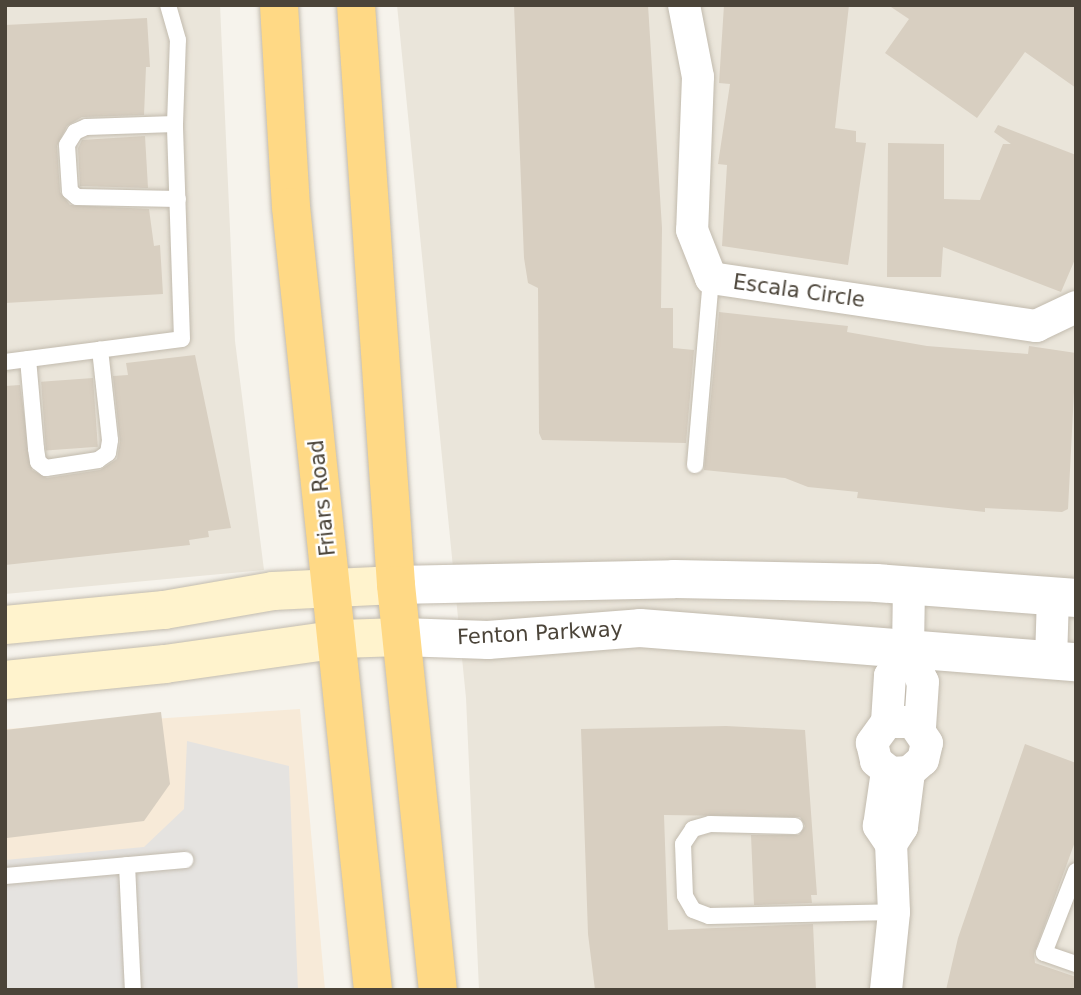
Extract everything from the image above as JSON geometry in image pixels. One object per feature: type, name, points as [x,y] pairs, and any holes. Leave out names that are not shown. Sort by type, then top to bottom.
[{"type":"highway","name":"Friars Road","points":[[279,5],[291,207],[332,588],[340,639],[373,990]]},
{"type":"highway","points":[[356,5],[396,585],[438,990]]},
{"type":"main road","points":[[5,625],[164,610],[273,591],[396,585]]},
{"type":"main road","name":"Fenton Parkway","points":[[5,680],[165,664],[340,639],[401,637]]},
{"type":"street","name":"Escala Circle","points":[[684,5],[698,77],[691,230],[711,278],[1036,326],[1076,307]]},
{"type":"street","points":[[396,585],[674,579],[909,586],[1065,597],[1063,661]]},
{"type":"street","points":[[898,771],[927,752],[920,727],[923,682],[908,649],[909,586]]},
{"type":"street","name":"Fenton Parkway","points":[[401,637],[488,640],[640,628],[1063,661]]},
{"type":"street","points":[[898,771],[876,761],[872,743],[887,722],[890,676],[908,649]]},
{"type":"street","points":[[887,722],[904,719],[920,727]]},
{"type":"street","points":[[886,990],[894,912],[891,844],[902,827],[898,771]]},
{"type":"lane","points":[[5,362],[182,339],[175,124],[178,40],[168,5]]},
{"type":"lane","points":[[175,124],[86,127],[75,132],[67,145],[70,191],[77,197],[178,199]]},
{"type":"lane","points":[[695,465],[711,278]]},
{"type":"lane","points":[[28,359],[38,462],[46,468],[98,460],[108,453],[110,440],[100,350]]},
{"type":"lane","points":[[795,826],[710,824],[693,829],[683,844],[685,896],[693,910],[709,916],[894,912]]},
{"type":"lane","points":[[5,876],[185,860]]},
{"type":"lane","points":[[127,865],[133,990]]},
{"type":"lane","points":[[1076,871],[1044,953],[1076,964]]},
{"type":"shaded area","points":[[5,5],[220,5],[235,341],[264,570],[5,594]]},
{"type":"shaded area","points":[[397,5],[1076,5],[1076,990],[479,990],[466,698]]},
{"type":"shaded area","points":[[300,709],[325,990],[5,990],[5,729]]},
{"type":"shaded area","points":[[187,741],[289,766],[298,990],[5,990],[5,860],[144,847],[184,809]]},
{"type":"building","points":[[514,5],[648,5],[662,228],[661,308],[673,308],[673,348],[694,350],[686,443],[542,440],[539,433],[538,288],[528,283],[524,258]]},
{"type":"building","points":[[724,5],[849,5],[835,128],[856,131],[856,142],[866,143],[848,265],[722,246],[727,165],[718,164],[730,84],[719,83]]},
{"type":"building","points":[[888,5],[1076,5],[1076,88],[1025,52],[977,118],[885,53],[909,19]]},
{"type":"building","points":[[147,18],[150,67],[146,67],[144,115],[82,117],[67,126],[57,146],[60,192],[70,205],[149,209],[154,246],[160,245],[163,294],[5,303],[5,25]]},
{"type":"building","points":[[998,125],[1076,155],[1076,257],[1061,292],[943,247],[941,277],[887,277],[888,143],[944,144],[944,199],[980,200],[1003,144],[1011,144],[994,132]]},
{"type":"building","points":[[145,136],[148,188],[80,186],[78,148],[82,140]]},
{"type":"building","points":[[719,312],[848,326],[847,332],[927,346],[1028,354],[1029,346],[1076,353],[1068,509],[1062,512],[985,508],[985,512],[857,498],[858,492],[808,487],[785,478],[704,470]]},
{"type":"building","points":[[195,355],[231,528],[208,531],[209,537],[189,540],[190,545],[5,565],[5,386],[20,385],[32,470],[47,478],[100,470],[117,459],[120,442],[113,376],[128,375],[126,363]]},
{"type":"building","points":[[93,378],[98,447],[46,450],[41,382]]},
{"type":"building","points":[[161,712],[170,784],[144,821],[7,838],[5,730]]},
{"type":"building","points":[[726,726],[805,730],[817,895],[811,895],[812,903],[754,905],[751,835],[799,835],[805,826],[800,817],[664,815],[668,930],[813,924],[816,990],[595,990],[588,934],[581,729]]},
{"type":"building","points":[[1025,744],[1076,763],[1076,839],[1034,954],[1035,963],[1076,977],[1076,990],[946,990],[958,938]]}]
